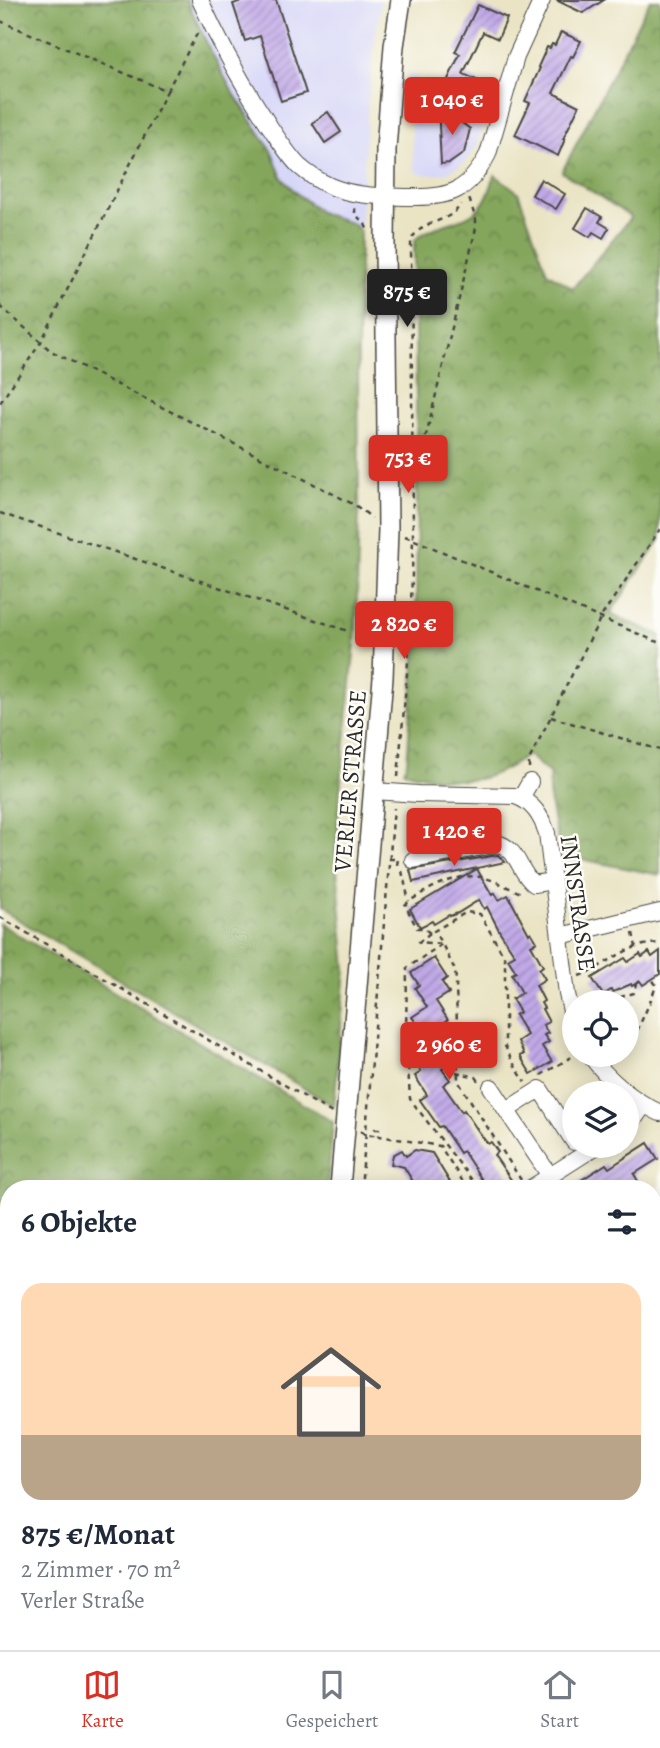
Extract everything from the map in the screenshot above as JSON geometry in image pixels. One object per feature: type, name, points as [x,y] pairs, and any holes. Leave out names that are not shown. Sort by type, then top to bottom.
[{"type":"main road","name":"VERLER STRASSE","points":[[342,1180],[383,678],[388,461],[386,149],[393,58],[401,0]]},
{"type":"street","points":[[200,0],[240,79],[297,164],[331,187],[349,193],[385,197],[436,197],[454,192],[464,186],[481,168],[488,154],[516,57],[542,0]]},
{"type":"street","points":[[374,791],[505,795],[521,798],[530,782]]},
{"type":"street","name":"INNSTRASSE","points":[[521,798],[541,817],[547,833],[567,990]]},
{"type":"street","points":[[407,862],[500,844],[507,846],[516,856],[527,879],[534,884],[553,881]]},
{"type":"street","points":[[560,936],[660,912]]},
{"type":"street","points":[[600,1067],[623,1091],[660,1113]]},
{"type":"street","points":[[491,1087],[550,1176]]},
{"type":"street","points":[[507,1110],[530,1089],[540,1089],[562,1123]]},
{"type":"street","points":[[639,1112],[644,1105]]},
{"type":"street","points":[[543,1180],[568,1158]]},
{"type":"path","points":[[0,21],[167,91]]},
{"type":"path","points":[[0,402],[41,342],[196,33],[212,27]]},
{"type":"path","points":[[413,451],[424,444],[476,228],[464,186]]},
{"type":"path","points":[[362,1180],[410,639],[413,539],[411,240],[415,232],[425,225],[451,216],[460,208],[464,186]]},
{"type":"path","points":[[0,306],[51,351],[355,505]]},
{"type":"path","points":[[0,513],[348,631]]},
{"type":"path","points":[[530,782],[529,760],[601,617],[660,529]]},
{"type":"path","points":[[413,539],[660,643]]},
{"type":"path","points":[[551,717],[660,750]]},
{"type":"path","points":[[389,859],[397,859],[397,865],[407,862],[410,901]]},
{"type":"path","points":[[430,933],[424,928],[417,928],[405,905],[432,888],[468,875],[489,879],[522,894]]},
{"type":"path","points":[[442,944],[419,942],[467,912],[480,914],[505,958],[505,1046],[513,1063],[530,1089],[562,1065]]},
{"type":"path","points":[[0,917],[366,1135],[374,1135],[375,1129],[379,1129],[379,1136],[440,1146],[462,1180]]},
{"type":"path","points":[[434,931],[455,970],[458,1081],[524,1180]]},
{"type":"path","points":[[565,978],[582,975],[636,947],[660,943]]},
{"type":"path","points":[[442,944],[407,968],[406,1034],[410,1099],[472,1180]]},
{"type":"path","points":[[639,1027],[656,985],[652,979]]},
{"type":"path","points":[[635,990],[636,983]]},
{"type":"path","points":[[456,1072],[476,1077],[482,1085],[491,1087]]},
{"type":"shaded area","points":[[187,0],[381,0],[368,100],[360,231],[354,224],[321,213],[282,178],[272,152],[231,89]]},
{"type":"shaded area","points":[[408,72],[482,128],[478,143],[464,163],[442,174],[419,174],[414,169]]},
{"type":"green space","points":[[0,0],[187,0],[231,89],[272,152],[282,178],[321,213],[354,224],[360,231],[357,596],[336,857],[346,969],[334,1106],[0,909]]},
{"type":"green space","points":[[650,0],[660,0],[660,540],[610,614],[660,635],[660,875],[560,855],[551,804],[550,774],[528,755],[493,775],[471,780],[446,779],[404,771],[407,762],[416,646],[414,241],[429,231],[478,209],[486,198],[495,175],[518,192],[547,272],[573,288],[631,217],[562,172]]},
{"type":"green space","points":[[0,924],[333,1122],[328,1180],[0,1180]]},
{"type":"building","points":[[244,0],[276,0],[306,93],[281,101],[260,36],[245,41],[233,4]]},
{"type":"building","points":[[556,0],[604,0],[583,13]]},
{"type":"building","points":[[478,5],[507,18],[498,39],[483,32],[463,74],[477,80],[467,101],[443,90],[460,54],[455,52]]},
{"type":"building","points":[[561,32],[581,41],[553,93],[579,106],[558,156],[515,135],[530,103],[525,101],[540,68],[538,67],[547,47],[555,45]]},
{"type":"building","points":[[438,105],[470,129],[464,153],[450,163],[441,164]]},
{"type":"building","points":[[328,112],[341,132],[325,143],[312,123]]},
{"type":"building","points":[[541,179],[565,194],[556,209],[532,195]]},
{"type":"building","points":[[587,208],[602,217],[599,222],[609,228],[603,238],[593,232],[590,237],[575,228]]},
{"type":"building","points":[[498,855],[505,862],[413,882],[410,870]]},
{"type":"building","points":[[477,869],[492,895],[495,893],[499,900],[508,895],[529,934],[531,932],[537,942],[531,945],[543,966],[539,969],[545,979],[536,985],[544,1001],[541,1003],[544,1008],[542,1009],[549,1022],[543,1025],[548,1033],[544,1035],[549,1042],[542,1046],[552,1062],[531,1074],[520,1056],[524,1054],[518,1041],[527,1035],[515,1015],[520,1012],[512,999],[522,993],[512,974],[516,972],[508,959],[515,955],[487,907],[484,909],[479,900],[434,924],[432,921],[420,927],[410,909]]},
{"type":"building","points":[[660,951],[660,974],[643,985],[640,981],[618,990],[600,990],[592,978],[625,958],[628,962],[649,952],[652,957]]},
{"type":"building","points":[[434,958],[447,978],[442,982],[449,993],[436,1001],[448,1020],[441,1024],[449,1036],[436,1045],[447,1066],[442,1069],[450,1080],[443,1085],[488,1144],[491,1142],[498,1152],[494,1155],[511,1180],[482,1180],[463,1151],[460,1153],[420,1100],[427,1095],[415,1076],[421,1072],[413,1060],[427,1051],[414,1032],[420,1028],[412,1017],[427,1007],[415,988],[419,985],[411,973]]},
{"type":"building","points":[[648,1143],[658,1159],[634,1174],[637,1180],[581,1180],[606,1164],[609,1168],[625,1158],[639,1158],[639,1149]]},
{"type":"building","points":[[402,1150],[406,1156],[415,1150],[432,1153],[449,1180],[412,1180],[404,1167],[391,1164],[393,1155]]}]
